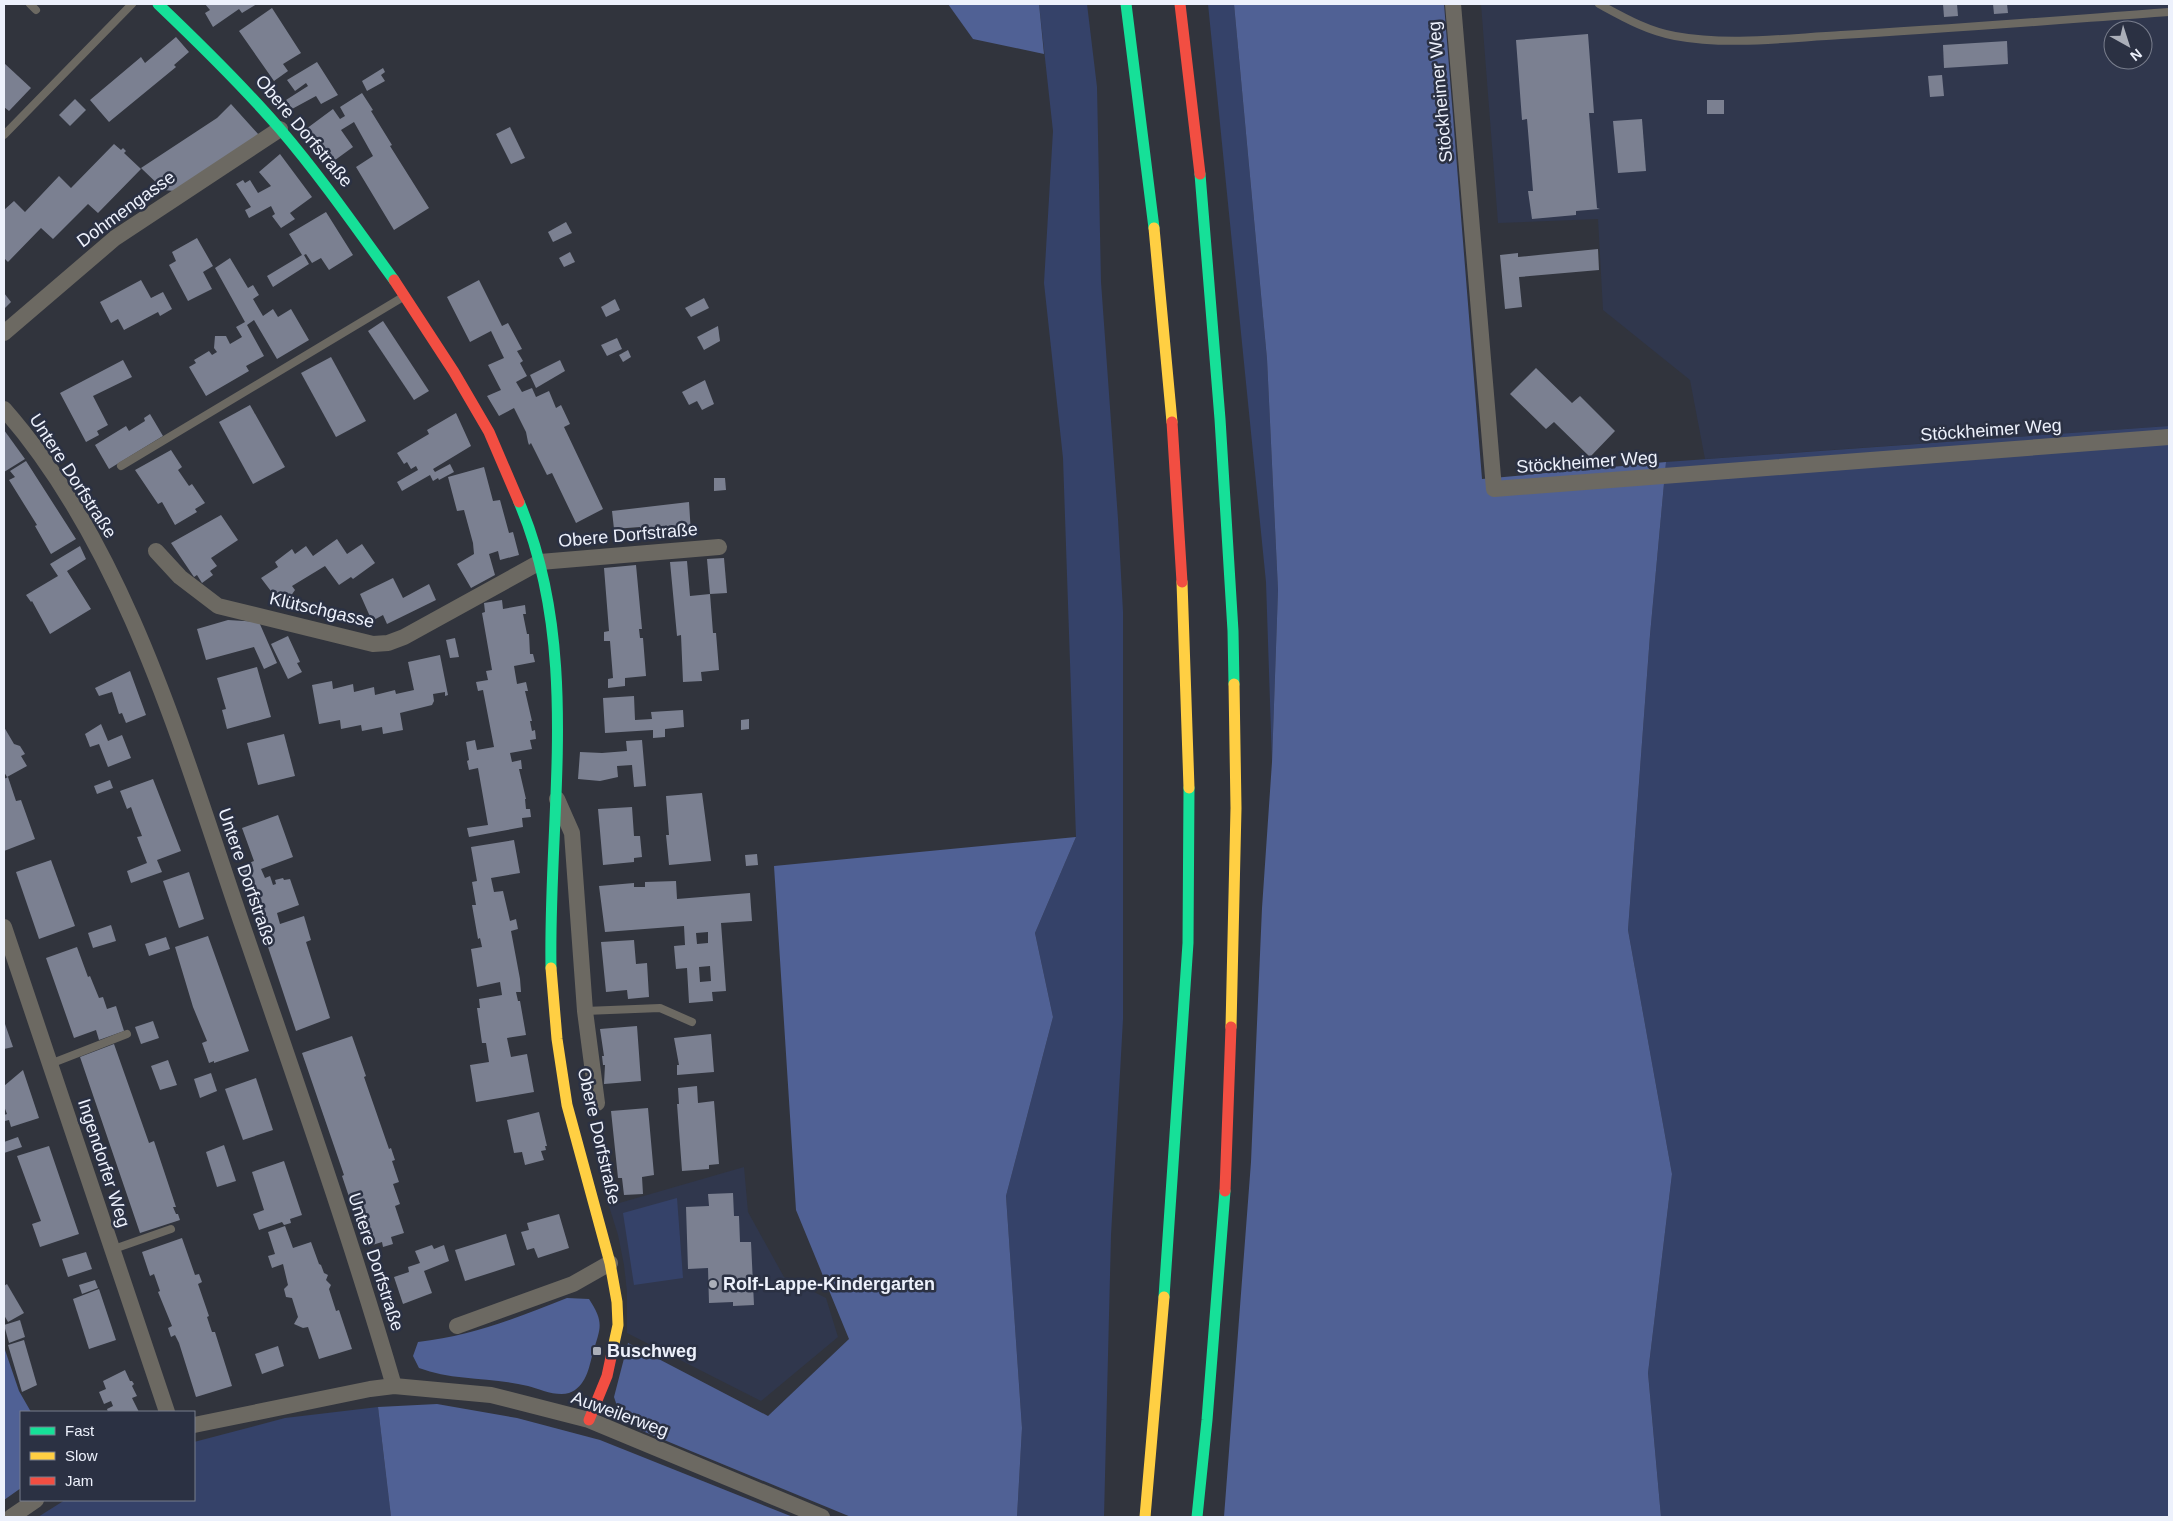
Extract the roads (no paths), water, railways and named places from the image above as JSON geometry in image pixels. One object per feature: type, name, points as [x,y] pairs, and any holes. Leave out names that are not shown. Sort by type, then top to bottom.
[{"type":"main road","name":"Obere Dorfstraße","points":[[158,4],[215,58],[280,129],[336,199],[405,296],[454,372],[489,432],[524,514],[540,562],[556,660],[559,721],[550,927],[551,980],[557,1038],[567,1106],[610,1263],[617,1302],[618,1325],[607,1376],[589,1420]]},
{"type":"main road","points":[[1126,4],[1152,194],[1171,418],[1185,642],[1189,904],[1176,1148],[1145,1517]]},
{"type":"main road","points":[[1180,4],[1202,190],[1220,419],[1233,631],[1236,808],[1228,1158],[1208,1420],[1197,1517]]},
{"type":"street","name":"Stöckheimer Weg","points":[[1453,4],[1494,489],[2169,437]]},
{"type":"street","name":"Dohmengasse","points":[[4,333],[114,238],[280,129]]},
{"type":"street","name":"Untere Dorfstraße","points":[[4,408],[29,437],[86,526],[128,612],[164,694],[324,1164],[394,1386]]},
{"type":"street","name":"Obere Dorfstraße","points":[[540,562],[719,547]]},
{"type":"street","name":"Klütschgasse","points":[[156,551],[180,577],[218,606],[373,644],[388,643],[404,637],[540,562]]},
{"type":"street","name":"Obere Dorfstraße","points":[[555,795],[572,834],[585,1011],[597,1103]]},
{"type":"street","name":"Ingendorfer Weg","points":[[4,926],[166,1411]]},
{"type":"street","points":[[457,1326],[573,1284],[610,1263]]},
{"type":"street","name":"Auweilerweg","points":[[394,1386],[490,1395],[589,1420],[822,1517]]},
{"type":"street","points":[[195,1425],[370,1389],[394,1386]]},
{"type":"street","points":[[11,1517],[35,1501]]},
{"type":"lane","points":[[4,136],[132,4]]},
{"type":"lane","points":[[1599,4],[1642,27],[1674,36],[1738,41],[1882,33],[2169,12]]},
{"type":"lane","points":[[121,466],[405,296]]},
{"type":"lane","points":[[585,1011],[660,1008],[692,1022]]},
{"type":"lane","points":[[50,1064],[127,1034]]},
{"type":"lane","points":[[111,1250],[171,1229]]},
{"type":"place","name":"Rolf-Lappe-Kindergarten","points":[[713,1284]]},
{"type":"place","name":"Buschweg","points":[[597,1351]]}]
